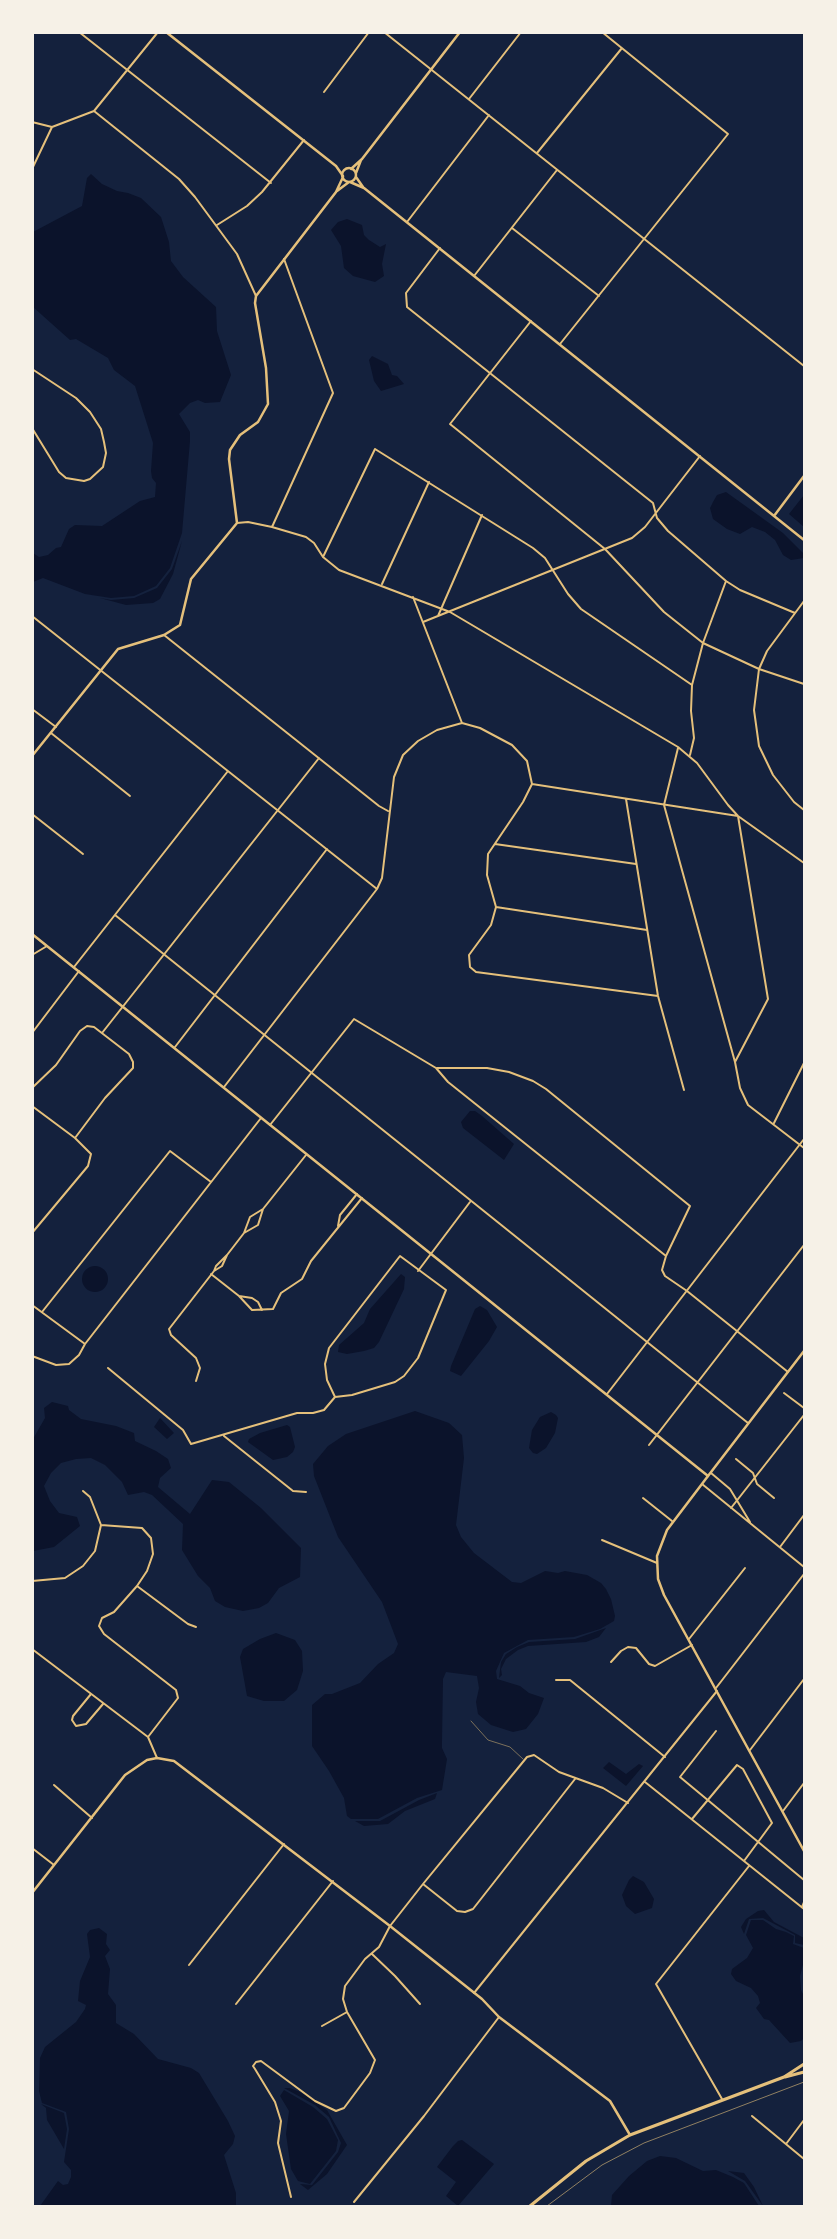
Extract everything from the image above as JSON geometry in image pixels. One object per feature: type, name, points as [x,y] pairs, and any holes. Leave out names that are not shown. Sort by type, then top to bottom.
[{"type":"main road","points":[[784,2077],[804,2064]]},
{"type":"main road","points":[[530,2206],[586,2161],[630,2135],[784,2077],[804,2072]]},
{"type":"street","points":[[79,32],[271,182]]},
{"type":"street","points":[[32,122],[52,127],[94,111],[158,32]]},
{"type":"street","points":[[166,32],[336,166],[343,177],[349,182],[364,188],[804,540]]},
{"type":"street","points":[[324,92],[369,32]]},
{"type":"street","points":[[384,32],[804,366]]},
{"type":"street","points":[[32,756],[118,649],[164,635],[180,625],[191,579],[236,523],[229,459],[230,450],[240,435],[258,422],[268,404],[266,368],[255,303],[256,296],[336,192],[349,169],[362,159],[460,32]]},
{"type":"street","points":[[469,99],[521,32]]},
{"type":"street","points":[[560,344],[728,134],[602,32]]},
{"type":"street","points":[[537,154],[622,48]]},
{"type":"street","points":[[94,111],[179,179],[237,254],[256,296]]},
{"type":"street","points":[[407,222],[489,115]]},
{"type":"street","points":[[32,169],[52,127]]},
{"type":"street","points":[[217,226],[247,206],[271,182],[304,140]]},
{"type":"street","points":[[336,192],[356,175],[362,159]]},
{"type":"street","points":[[336,166],[349,169],[356,175],[364,188]]},
{"type":"street","points":[[474,276],[557,170]]},
{"type":"street","points":[[512,228],[599,296]]},
{"type":"street","points":[[440,248],[406,293],[408,307],[653,503],[657,518],[668,531],[726,581],[740,590],[795,613]]},
{"type":"street","points":[[272,527],[333,393],[284,259]]},
{"type":"street","points":[[531,321],[450,424],[605,549],[664,612],[703,643],[759,669],[804,684]]},
{"type":"street","points":[[32,369],[76,398],[90,412],[101,429],[106,453],[103,467],[90,479],[84,481],[66,478],[59,472],[32,428]]},
{"type":"street","points":[[324,557],[375,449],[533,548],[545,558],[581,609],[692,685]]},
{"type":"street","points":[[423,622],[632,538],[645,527],[700,456]]},
{"type":"street","points":[[774,516],[804,476]]},
{"type":"street","points":[[382,584],[429,482]]},
{"type":"street","points":[[437,617],[482,515]]},
{"type":"street","points":[[236,523],[248,522],[306,537],[339,570],[382,584],[450,612],[678,747],[690,756],[738,816],[804,863]]},
{"type":"street","points":[[690,756],[694,738],[691,711],[692,685],[703,643],[726,581]]},
{"type":"street","points":[[413,597],[462,723]]},
{"type":"street","points":[[804,601],[767,651],[759,669],[754,710],[759,746],[773,775],[794,802],[804,810]]},
{"type":"street","points":[[32,616],[377,889]]},
{"type":"street","points":[[164,635],[388,811]]},
{"type":"street","points":[[32,709],[56,726]]},
{"type":"street","points":[[224,1086],[377,889],[382,878],[388,811],[394,778],[403,755],[418,741],[437,730],[462,723],[480,728],[512,744],[526,761],[532,784],[523,802],[488,854],[487,875],[496,907],[491,925],[469,955],[470,967],[476,972],[658,996]]},
{"type":"street","points":[[51,733],[130,796]]},
{"type":"street","points":[[678,747],[664,805],[735,1062],[743,1098],[748,1105],[804,1148]]},
{"type":"street","points":[[102,1033],[319,758]]},
{"type":"street","points":[[74,968],[228,771]]},
{"type":"street","points":[[532,784],[738,816]]},
{"type":"street","points":[[626,799],[658,996],[684,1090]]},
{"type":"street","points":[[32,814],[83,854]]},
{"type":"street","points":[[735,1062],[768,1000],[738,816]]},
{"type":"street","points":[[494,844],[636,864]]},
{"type":"street","points":[[175,1047],[327,849]]},
{"type":"street","points":[[496,907],[646,930]]},
{"type":"street","points":[[115,916],[748,1423]]},
{"type":"street","points":[[32,934],[607,1394],[730,1489],[752,1524]]},
{"type":"street","points":[[32,955],[47,946]]},
{"type":"street","points":[[32,1033],[79,972]]},
{"type":"street","points":[[270,1125],[354,1019],[436,1068],[448,1082],[666,1256]]},
{"type":"street","points":[[32,1088],[56,1065],[80,1031],[87,1026],[94,1027],[129,1054],[133,1062],[133,1068],[105,1098],[76,1138]]},
{"type":"street","points":[[773,1124],[804,1063]]},
{"type":"street","points":[[436,1068],[487,1068],[509,1072],[533,1081],[546,1089],[690,1206],[666,1256],[662,1270],[665,1276],[687,1291],[788,1372]]},
{"type":"street","points":[[32,1106],[76,1138],[91,1154],[88,1166],[32,1233]]},
{"type":"street","points":[[32,1356],[56,1366],[69,1364],[79,1355],[85,1344],[261,1118]]},
{"type":"street","points":[[607,1394],[804,1139]]},
{"type":"street","points":[[42,1312],[170,1151],[211,1182]]},
{"type":"street","points":[[196,1381],[200,1368],[196,1358],[171,1335],[169,1329],[219,1262],[244,1233],[250,1217],[262,1209],[307,1154]]},
{"type":"street","points":[[338,1228],[340,1215],[357,1194]]},
{"type":"street","points":[[211,1274],[239,1296],[252,1310],[273,1309],[281,1293],[302,1279],[311,1261],[362,1198]]},
{"type":"street","points":[[418,1271],[470,1202]]},
{"type":"street","points":[[244,1233],[258,1225],[262,1209]]},
{"type":"street","points":[[649,1445],[804,1245]]},
{"type":"street","points":[[214,1270],[222,1266],[227,1255]]},
{"type":"street","points":[[108,1368],[183,1430],[191,1444],[224,1436],[297,1413],[313,1413],[324,1410],[335,1397],[352,1395],[395,1382],[404,1376],[418,1358],[446,1290],[400,1256],[329,1348],[325,1364],[327,1380],[335,1397]]},
{"type":"street","points":[[239,1296],[252,1298],[258,1302],[262,1311]]},
{"type":"street","points":[[32,1305],[85,1344]]},
{"type":"street","points":[[804,1351],[672,1521],[658,1549],[657,1563],[658,1579],[664,1595],[804,1851]]},
{"type":"street","points":[[784,1393],[804,1408]]},
{"type":"street","points":[[731,1508],[804,1415]]},
{"type":"street","points":[[224,1436],[293,1491],[306,1492]]},
{"type":"street","points":[[736,1459],[753,1473],[754,1480],[774,1498]]},
{"type":"street","points":[[702,1484],[804,1567]]},
{"type":"street","points":[[32,1582],[65,1578],[83,1566],[95,1551],[101,1524],[90,1497],[83,1491]]},
{"type":"street","points":[[643,1498],[672,1521]]},
{"type":"street","points":[[780,1547],[804,1515]]},
{"type":"street","points":[[101,1524],[142,1528],[152,1538],[153,1554],[147,1571],[138,1586],[114,1612],[102,1618],[99,1626],[104,1634],[176,1690],[178,1698],[148,1737]]},
{"type":"street","points":[[602,1540],[657,1563]]},
{"type":"street","points":[[689,1639],[745,1568]]},
{"type":"street","points":[[474,1993],[665,1757],[804,1574]]},
{"type":"street","points":[[138,1586],[188,1624],[196,1627]]},
{"type":"street","points":[[611,1662],[621,1651],[628,1647],[636,1648],[649,1664],[655,1666],[692,1645]]},
{"type":"street","points":[[33,1651],[148,1737],[157,1758]]},
{"type":"street","points":[[750,1750],[804,1679]]},
{"type":"street","points":[[556,1680],[570,1680],[665,1757]]},
{"type":"street","points":[[91,1694],[73,1716],[72,1720],[76,1726],[86,1724],[104,1703]]},
{"type":"street","points":[[716,1731],[680,1777],[706,1801],[804,1880]]},
{"type":"street","points":[[291,2197],[278,2143],[281,2121],[275,2102],[253,2066],[261,2061],[315,2101],[336,2111],[344,2108],[370,2073],[374,2060],[347,2012],[343,1999],[345,1986],[379,1947],[390,1926],[523,1759],[534,1755],[559,1772],[576,1780],[603,1788],[628,1803]]},
{"type":"street","points":[[32,1893],[125,1775],[146,1760],[157,1758],[174,1761],[390,1926],[474,1993],[499,2017],[610,2102],[630,2135]]},
{"type":"street","points":[[692,1820],[737,1765],[742,1769],[772,1823],[744,1861]]},
{"type":"street","points":[[423,1884],[457,1910],[465,1912],[473,1909],[576,1780]]},
{"type":"street","points":[[645,1782],[803,1908],[804,1902]]},
{"type":"street","points":[[783,1811],[804,1783]]},
{"type":"street","points":[[54,1785],[92,1818]]},
{"type":"street","points":[[189,1965],[284,1844]]},
{"type":"street","points":[[32,1848],[54,1865]]},
{"type":"street","points":[[723,2101],[656,1984],[750,1866]]},
{"type":"street","points":[[236,2004],[332,1881]]},
{"type":"street","points":[[372,1954],[420,2004]]},
{"type":"street","points":[[322,2026],[347,2012]]},
{"type":"street","points":[[354,2202],[424,2116],[499,2017]]},
{"type":"street","points":[[752,2116],[804,2158]]},
{"type":"street","points":[[786,2144],[804,2120]]},
{"type":"lane","points":[[472,1721],[488,1740],[510,1747],[523,1759]]},
{"type":"water","points":[[91,174],[102,184],[117,191],[141,198],[161,217],[169,242],[171,261],[183,277],[216,307],[217,331],[231,375],[220,402],[205,403],[198,400],[190,403],[179,414],[190,432],[190,441],[182,533],[170,568],[156,586],[134,596],[111,598],[85,594],[43,578],[33,582],[33,553],[39,557],[48,555],[56,548],[61,547],[69,529],[75,525],[102,526],[140,501],[155,497],[156,483],[152,478],[151,471],[153,443],[135,386],[114,370],[108,358],[76,339],[70,340],[33,307],[33,232],[82,206],[87,178]]},
{"type":"water","points":[[347,219],[362,225],[364,235],[369,240],[380,247],[386,244],[382,264],[384,276],[375,282],[353,276],[344,268],[341,246],[331,230],[338,222]]},
{"type":"water","points":[[372,356],[388,364],[392,375],[397,376],[404,384],[381,391],[374,381],[369,360]]},
{"type":"water","points":[[726,492],[783,533],[804,554],[804,558],[791,560],[783,555],[775,540],[765,532],[752,527],[740,534],[727,529],[713,519],[710,508],[717,495]]},
{"type":"water","points":[[804,495],[804,527],[789,514]]},
{"type":"water","points":[[182,541],[173,574],[160,599],[153,603],[126,605],[100,598],[111,600],[134,598],[157,588],[172,569]]},
{"type":"water","points":[[470,1111],[475,1111],[482,1116],[514,1144],[504,1160],[463,1128],[461,1122]]},
{"type":"water","points":[[95,1266],[104,1270],[108,1279],[104,1288],[95,1292],[86,1288],[82,1279],[86,1270]]},
{"type":"water","points":[[401,1274],[405,1277],[404,1289],[379,1342],[374,1348],[364,1351],[347,1354],[338,1352],[339,1345],[364,1323],[370,1309]]},
{"type":"water","points":[[480,1306],[487,1310],[497,1327],[489,1341],[461,1376],[450,1371],[451,1366],[475,1309]]},
{"type":"water","points":[[52,1402],[68,1406],[69,1410],[81,1419],[116,1426],[134,1433],[135,1441],[168,1459],[171,1468],[160,1478],[158,1487],[190,1514],[212,1480],[229,1482],[261,1508],[301,1548],[300,1577],[279,1588],[268,1603],[259,1608],[243,1611],[225,1607],[215,1601],[210,1588],[198,1576],[182,1550],[183,1524],[152,1495],[144,1492],[128,1495],[122,1482],[105,1465],[91,1458],[61,1463],[51,1473],[44,1486],[50,1501],[59,1513],[77,1517],[80,1526],[54,1547],[33,1551],[33,1439],[45,1418],[44,1408]]},
{"type":"water","points":[[415,1411],[449,1423],[462,1435],[464,1458],[456,1525],[461,1537],[474,1553],[512,1582],[521,1583],[545,1571],[558,1573],[565,1571],[587,1575],[601,1583],[606,1589],[611,1599],[615,1616],[614,1621],[600,1629],[574,1637],[528,1640],[504,1653],[496,1671],[497,1679],[520,1686],[529,1693],[544,1698],[538,1714],[526,1729],[513,1732],[491,1725],[478,1714],[476,1702],[479,1688],[477,1676],[446,1672],[443,1679],[442,1748],[447,1759],[442,1790],[417,1798],[378,1819],[351,1819],[347,1816],[344,1798],[312,1746],[312,1705],[325,1694],[332,1694],[360,1683],[378,1664],[394,1653],[398,1644],[382,1602],[338,1537],[314,1476],[313,1464],[328,1446],[346,1434]]},
{"type":"water","points":[[551,1412],[558,1418],[555,1433],[546,1448],[537,1454],[533,1453],[529,1448],[532,1430],[540,1417]]},
{"type":"water","points":[[160,1418],[174,1433],[167,1439],[154,1427]]},
{"type":"water","points":[[287,1425],[290,1427],[295,1447],[293,1452],[287,1457],[273,1460],[248,1442],[249,1439],[260,1433]]},
{"type":"water","points":[[606,1628],[599,1637],[586,1642],[528,1646],[518,1650],[506,1659],[501,1669],[502,1675],[499,1678],[501,1662],[506,1654],[517,1647],[529,1642],[575,1639]]},
{"type":"water","points":[[276,1633],[295,1640],[302,1651],[303,1671],[297,1690],[284,1701],[264,1701],[247,1696],[240,1657],[243,1649],[260,1639]]},
{"type":"water","points":[[609,1762],[626,1774],[639,1764],[643,1766],[626,1786],[603,1768]]},
{"type":"water","points":[[437,1793],[435,1799],[405,1811],[388,1824],[364,1826],[355,1821],[380,1821],[419,1800]]},
{"type":"water","points":[[633,1876],[644,1882],[654,1899],[652,1908],[635,1914],[626,1906],[622,1895]]},
{"type":"water","points":[[764,1910],[774,1922],[804,1938],[804,1945],[795,1943],[795,1935],[763,1918],[749,1919],[744,1934],[741,1927],[746,1919],[758,1911]]},
{"type":"water","points":[[751,1920],[763,1920],[776,1929],[794,1936],[793,1944],[804,1948],[804,1961],[800,1976],[801,1990],[804,1996],[804,2038],[801,2041],[790,2043],[769,2020],[764,2019],[756,2008],[760,2003],[758,1996],[751,1988],[736,1981],[731,1974],[732,1969],[747,1958],[753,1948],[746,1935]]},
{"type":"water","points":[[99,1928],[107,1934],[106,1944],[110,1950],[105,1956],[110,1969],[108,1994],[116,2005],[116,2023],[134,2034],[158,2059],[191,2068],[199,2073],[228,2121],[235,2136],[233,2144],[224,2155],[236,2193],[236,2206],[40,2206],[58,2181],[63,2185],[68,2184],[71,2170],[64,2162],[69,2129],[66,2112],[42,2103],[39,2091],[40,2058],[45,2047],[76,2022],[85,2009],[86,2005],[78,2001],[80,1981],[90,1957],[87,1934],[90,1930]]},
{"type":"water","points":[[284,2088],[300,2092],[327,2110],[347,2145],[327,2174],[308,2190],[300,2184],[312,2185],[338,2152],[341,2143],[329,2117],[315,2105]]},
{"type":"water","points":[[284,2090],[313,2107],[327,2119],[338,2140],[336,2151],[310,2184],[298,2181],[291,2169],[286,2134],[289,2111],[280,2096]]},
{"type":"water","points":[[41,2104],[64,2113],[67,2129],[64,2149],[47,2120],[46,2108]]},
{"type":"water","points":[[462,2140],[494,2164],[458,2206],[446,2196],[456,2182],[437,2167],[453,2146]]},
{"type":"water","points":[[660,2156],[676,2158],[703,2171],[716,2170],[733,2177],[744,2183],[759,2206],[611,2206],[612,2195],[629,2176],[647,2161]]},
{"type":"water","points":[[728,2171],[744,2173],[754,2187],[763,2206],[745,2181]]},
{"type":"railway","points":[[547,2206],[602,2165],[644,2143],[804,2082]]}]
